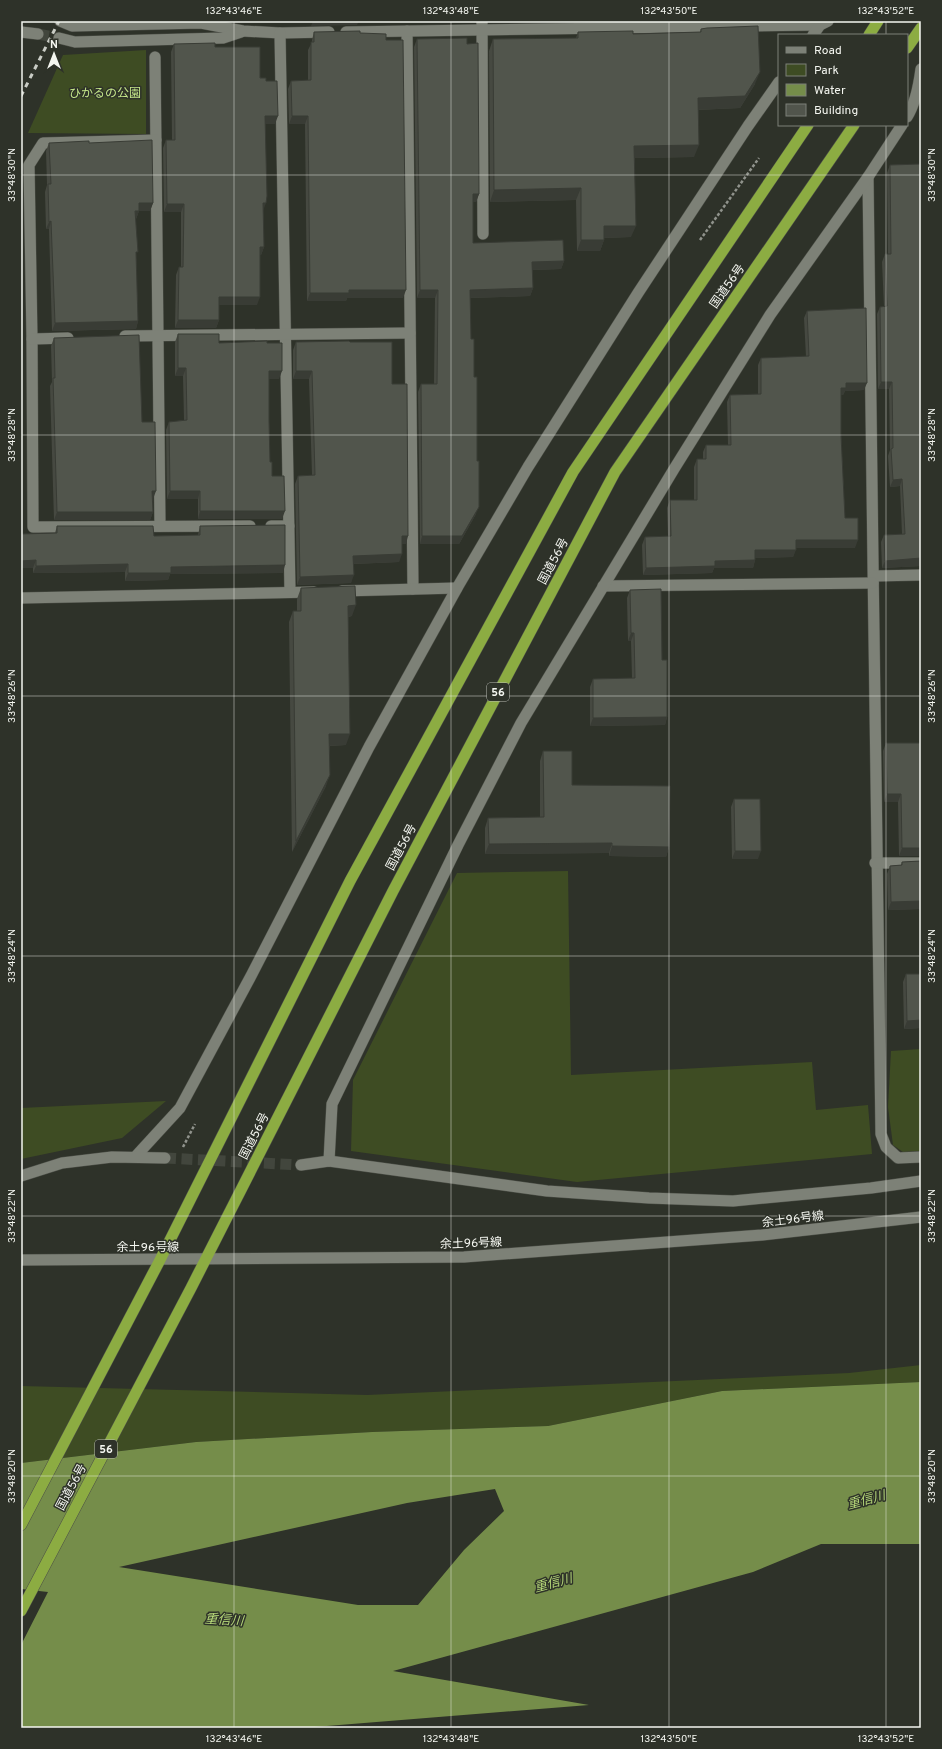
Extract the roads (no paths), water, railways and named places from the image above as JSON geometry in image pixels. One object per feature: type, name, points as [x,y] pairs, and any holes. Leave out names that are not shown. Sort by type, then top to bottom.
[{"type":"highway","points":[[870,34],[878,21]]},
{"type":"highway","points":[[908,47],[921,31]]},
{"type":"highway","name":"国道56号","points":[[21,1525],[160,1260],[350,881],[573,472],[807,126]]},
{"type":"highway","name":"国道56号","points":[[21,1611],[206,1259],[393,891],[614,472],[853,126]]},
{"type":"street","points":[[60,21],[72,26],[201,23],[280,33],[381,26],[407,31],[482,25],[824,23]]},
{"type":"street","points":[[813,34],[824,23]]},
{"type":"street","points":[[482,25],[484,234]]},
{"type":"street","points":[[59,38],[75,42],[223,38],[236,27]]},
{"type":"street","points":[[407,31],[413,589]]},
{"type":"street","points":[[21,32],[38,34]]},
{"type":"street","points":[[280,33],[290,592]]},
{"type":"street","points":[[155,58],[160,526]]},
{"type":"street","points":[[908,115],[919,83],[921,69]]},
{"type":"street","points":[[136,1156],[180,1108],[252,974],[369,747],[457,588],[528,467],[638,293],[748,126],[778,83]]},
{"type":"street","points":[[329,1161],[332,1104],[458,845],[521,723],[603,586],[770,315],[868,177],[901,126]]},
{"type":"street","points":[[156,140],[43,143],[29,165],[33,526],[289,526]]},
{"type":"street","points":[[868,177],[874,579],[875,863],[880,1134],[886,1147],[898,1158],[921,1157]]},
{"type":"street","points":[[111,337],[158,335],[410,333]]},
{"type":"street","points":[[32,339],[80,337]]},
{"type":"street","points":[[603,586],[874,579],[921,575]]},
{"type":"street","points":[[21,598],[457,588]]},
{"type":"street","points":[[875,863],[921,863]]},
{"type":"street","points":[[21,1176],[62,1163],[112,1157],[136,1156],[165,1158]]},
{"type":"street","points":[[301,1165],[329,1161],[547,1191],[649,1198],[733,1201],[871,1188],[921,1181]]},
{"type":"street","name":"余土96号線","points":[[21,1260],[464,1257],[762,1235],[921,1217]]},
{"type":"water","name":"重信川","points":[[921,1382],[921,1544],[821,1544],[753,1572],[393,1671],[589,1705],[302,1728],[21,1728],[21,1645],[48,1592],[21,1589],[21,1463],[196,1442],[372,1432],[548,1426],[722,1391]],"holes":[[[495,1489],[504,1511],[464,1550],[418,1605],[358,1605],[119,1567],[407,1503]]]},
{"type":"tunnel","points":[[38,34],[59,38]]},
{"type":"tunnel","points":[[165,1158],[301,1165]]},
{"type":"railway","points":[[21,96],[59,21]]},
{"type":"park label","name":"ひかるの公園","points":[[105,93]]}]
